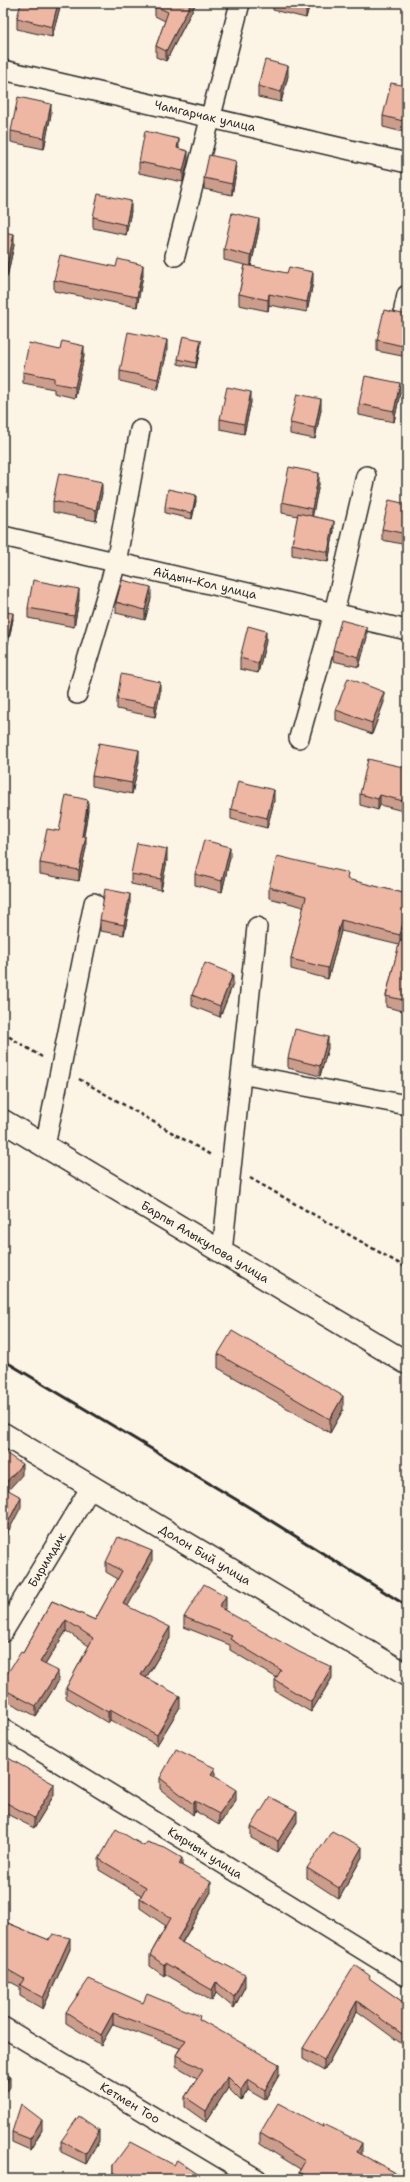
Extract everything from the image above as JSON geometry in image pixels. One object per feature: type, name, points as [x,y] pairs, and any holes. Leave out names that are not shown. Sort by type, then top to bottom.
[{"type":"main road","name":"Барпы Алыкулова улица","points":[[3,1121],[407,1363]]},
{"type":"main road","name":"Долон Бий улица","points":[[3,1434],[407,1675]]},
{"type":"street","points":[[175,256],[240,3]]},
{"type":"street","name":"Чамгарчак улица","points":[[3,70],[407,163]]},
{"type":"street","points":[[77,694],[116,562],[140,430]]},
{"type":"street","points":[[299,738],[334,613],[366,476]]},
{"type":"street","name":"Айдын-Кол улица","points":[[3,536],[407,630]]},
{"type":"street","points":[[45,1146],[94,903]]},
{"type":"street","points":[[222,1252],[257,927]]},
{"type":"street","points":[[241,1074],[407,1105]]},
{"type":"street","name":"Биримдик","points":[[3,1632],[91,1487]]},
{"type":"street","name":"Кырчын улица","points":[[3,1728],[407,1977]]},
{"type":"street","name":"Кетмен Тоо","points":[[3,2027],[257,2179]]},
{"type":"path","points":[[3,1033],[61,1069],[407,1268]]},
{"type":"building","points":[[21,3],[58,3],[52,27],[17,18]]},
{"type":"building","points":[[156,3],[191,3],[166,51],[156,46],[168,12],[155,6]]},
{"type":"building","points":[[289,3],[307,3],[306,7]]},
{"type":"building","points":[[265,60],[288,66],[281,92],[258,86]]},
{"type":"building","points":[[391,83],[407,86],[407,122],[383,116]]},
{"type":"building","points":[[18,97],[51,104],[44,138],[11,131]]},
{"type":"building","points":[[145,131],[179,139],[177,148],[188,151],[183,171],[139,162]]},
{"type":"building","points":[[209,155],[236,161],[232,184],[204,178]]},
{"type":"building","points":[[98,194],[131,201],[126,225],[93,217]]},
{"type":"building","points":[[232,213],[259,219],[251,256],[224,249]]},
{"type":"building","points":[[3,232],[14,234],[7,266],[3,266]]},
{"type":"building","points":[[60,255],[116,267],[118,259],[143,265],[137,297],[54,280]]},
{"type":"building","points":[[245,265],[287,273],[289,267],[313,272],[307,302],[269,294],[268,300],[239,294]]},
{"type":"building","points":[[384,310],[407,315],[407,347],[377,340]]},
{"type":"building","points":[[128,332],[167,340],[158,379],[120,371]]},
{"type":"building","points":[[183,336],[201,340],[196,363],[178,359]]},
{"type":"building","points":[[62,341],[84,346],[75,387],[54,383],[54,378],[23,372],[29,343],[60,350]]},
{"type":"building","points":[[365,376],[400,383],[394,411],[359,404]]},
{"type":"building","points":[[227,387],[251,392],[244,424],[220,419]]},
{"type":"building","points":[[297,394],[321,399],[315,428],[290,423]]},
{"type":"building","points":[[289,467],[319,473],[312,509],[282,502]]},
{"type":"building","points":[[59,473],[102,482],[96,510],[53,501]]},
{"type":"building","points":[[168,489],[196,495],[192,513],[165,507]]},
{"type":"building","points":[[389,500],[407,504],[407,534],[382,529]]},
{"type":"building","points":[[298,513],[334,521],[328,552],[292,544]]},
{"type":"building","points":[[33,580],[79,589],[74,616],[28,608]]},
{"type":"building","points":[[122,580],[151,587],[145,610],[116,602]]},
{"type":"building","points":[[3,612],[13,613],[8,639],[3,638]]},
{"type":"building","points":[[341,620],[367,627],[359,657],[333,650]]},
{"type":"building","points":[[248,626],[266,631],[258,663],[240,658]]},
{"type":"building","points":[[121,674],[160,682],[155,706],[117,699]]},
{"type":"building","points":[[348,678],[384,692],[372,723],[336,710]]},
{"type":"building","points":[[99,743],[139,750],[132,783],[92,776]]},
{"type":"building","points":[[368,759],[407,768],[407,802],[380,795],[378,799],[360,794]]},
{"type":"building","points":[[238,781],[274,790],[267,818],[231,809]]},
{"type":"building","points":[[66,795],[88,800],[82,836],[86,836],[79,870],[40,863],[47,829],[59,831]]},
{"type":"building","points":[[204,840],[230,847],[222,881],[195,874]]},
{"type":"building","points":[[137,843],[167,849],[161,879],[131,874]]},
{"type":"building","points":[[277,856],[348,873],[347,879],[407,894],[407,906],[400,935],[341,920],[328,968],[291,959],[306,897],[269,887]]},
{"type":"building","points":[[105,889],[130,894],[124,925],[100,920]]},
{"type":"building","points":[[400,940],[407,942],[407,1001],[386,996]]},
{"type":"building","points":[[205,963],[233,974],[220,1006],[192,995]]},
{"type":"building","points":[[295,1029],[328,1037],[320,1066],[288,1058]]},
{"type":"building","points":[[232,1331],[343,1396],[330,1419],[218,1354]]},
{"type":"building","points":[[4,1452],[22,1464],[3,1486],[3,1454]]},
{"type":"building","points":[[3,1487],[21,1497],[3,1532]]},
{"type":"building","points":[[118,1537],[152,1551],[123,1604],[170,1627],[141,1675],[180,1696],[157,1735],[110,1709],[108,1712],[66,1688],[93,1638],[66,1620],[40,1662],[58,1671],[36,1706],[3,1689],[3,1680],[21,1652],[23,1653],[52,1601],[95,1620],[122,1571],[106,1562]]},
{"type":"building","points":[[204,1584],[226,1596],[219,1607],[299,1652],[332,1667],[311,1702],[275,1680],[281,1670],[230,1639],[232,1636],[184,1617]]},
{"type":"building","points":[[176,1749],[215,1768],[211,1774],[236,1790],[219,1814],[195,1801],[193,1804],[160,1778]]},
{"type":"building","points":[[3,1755],[54,1784],[34,1818],[3,1801]]},
{"type":"building","points":[[270,1797],[297,1811],[278,1841],[251,1827]]},
{"type":"building","points":[[116,1829],[144,1846],[147,1842],[165,1848],[182,1858],[179,1864],[211,1882],[177,1940],[245,1975],[234,1997],[216,1982],[212,1990],[165,1963],[164,1965],[150,1955],[171,1918],[140,1898],[146,1887],[99,1859]]},
{"type":"building","points":[[332,1831],[362,1847],[339,1888],[307,1868]]},
{"type":"building","points":[[3,1921],[49,1940],[53,1934],[70,1938],[43,1998],[20,1985],[24,1979],[3,1967]]},
{"type":"building","points":[[355,1965],[370,1976],[369,1978],[407,2005],[407,2039],[357,2001],[324,2060],[303,2048]]},
{"type":"building","points":[[89,1979],[143,2003],[147,1994],[200,2016],[199,2019],[279,2064],[265,2090],[248,2079],[241,2090],[228,2077],[206,2111],[185,2097],[203,2070],[176,2055],[186,2040],[113,2013],[101,2035],[66,2012]]},
{"type":"building","points":[[3,2073],[10,2076],[3,2088]]},
{"type":"building","points":[[278,2103],[323,2127],[324,2124],[362,2143],[357,2152],[407,2179],[351,2179],[344,2174],[341,2179],[313,2179],[299,2172],[305,2161],[260,2133]]},
{"type":"building","points":[[21,2104],[42,2120],[30,2139],[12,2132]]},
{"type":"building","points":[[79,2116],[99,2130],[86,2154],[61,2141]]},
{"type":"building","points":[[130,2142],[174,2165],[177,2160],[205,2179],[127,2179],[113,2172],[113,2165]]},
{"type":"railway","points":[[3,1360],[252,1509],[407,1606]]}]
